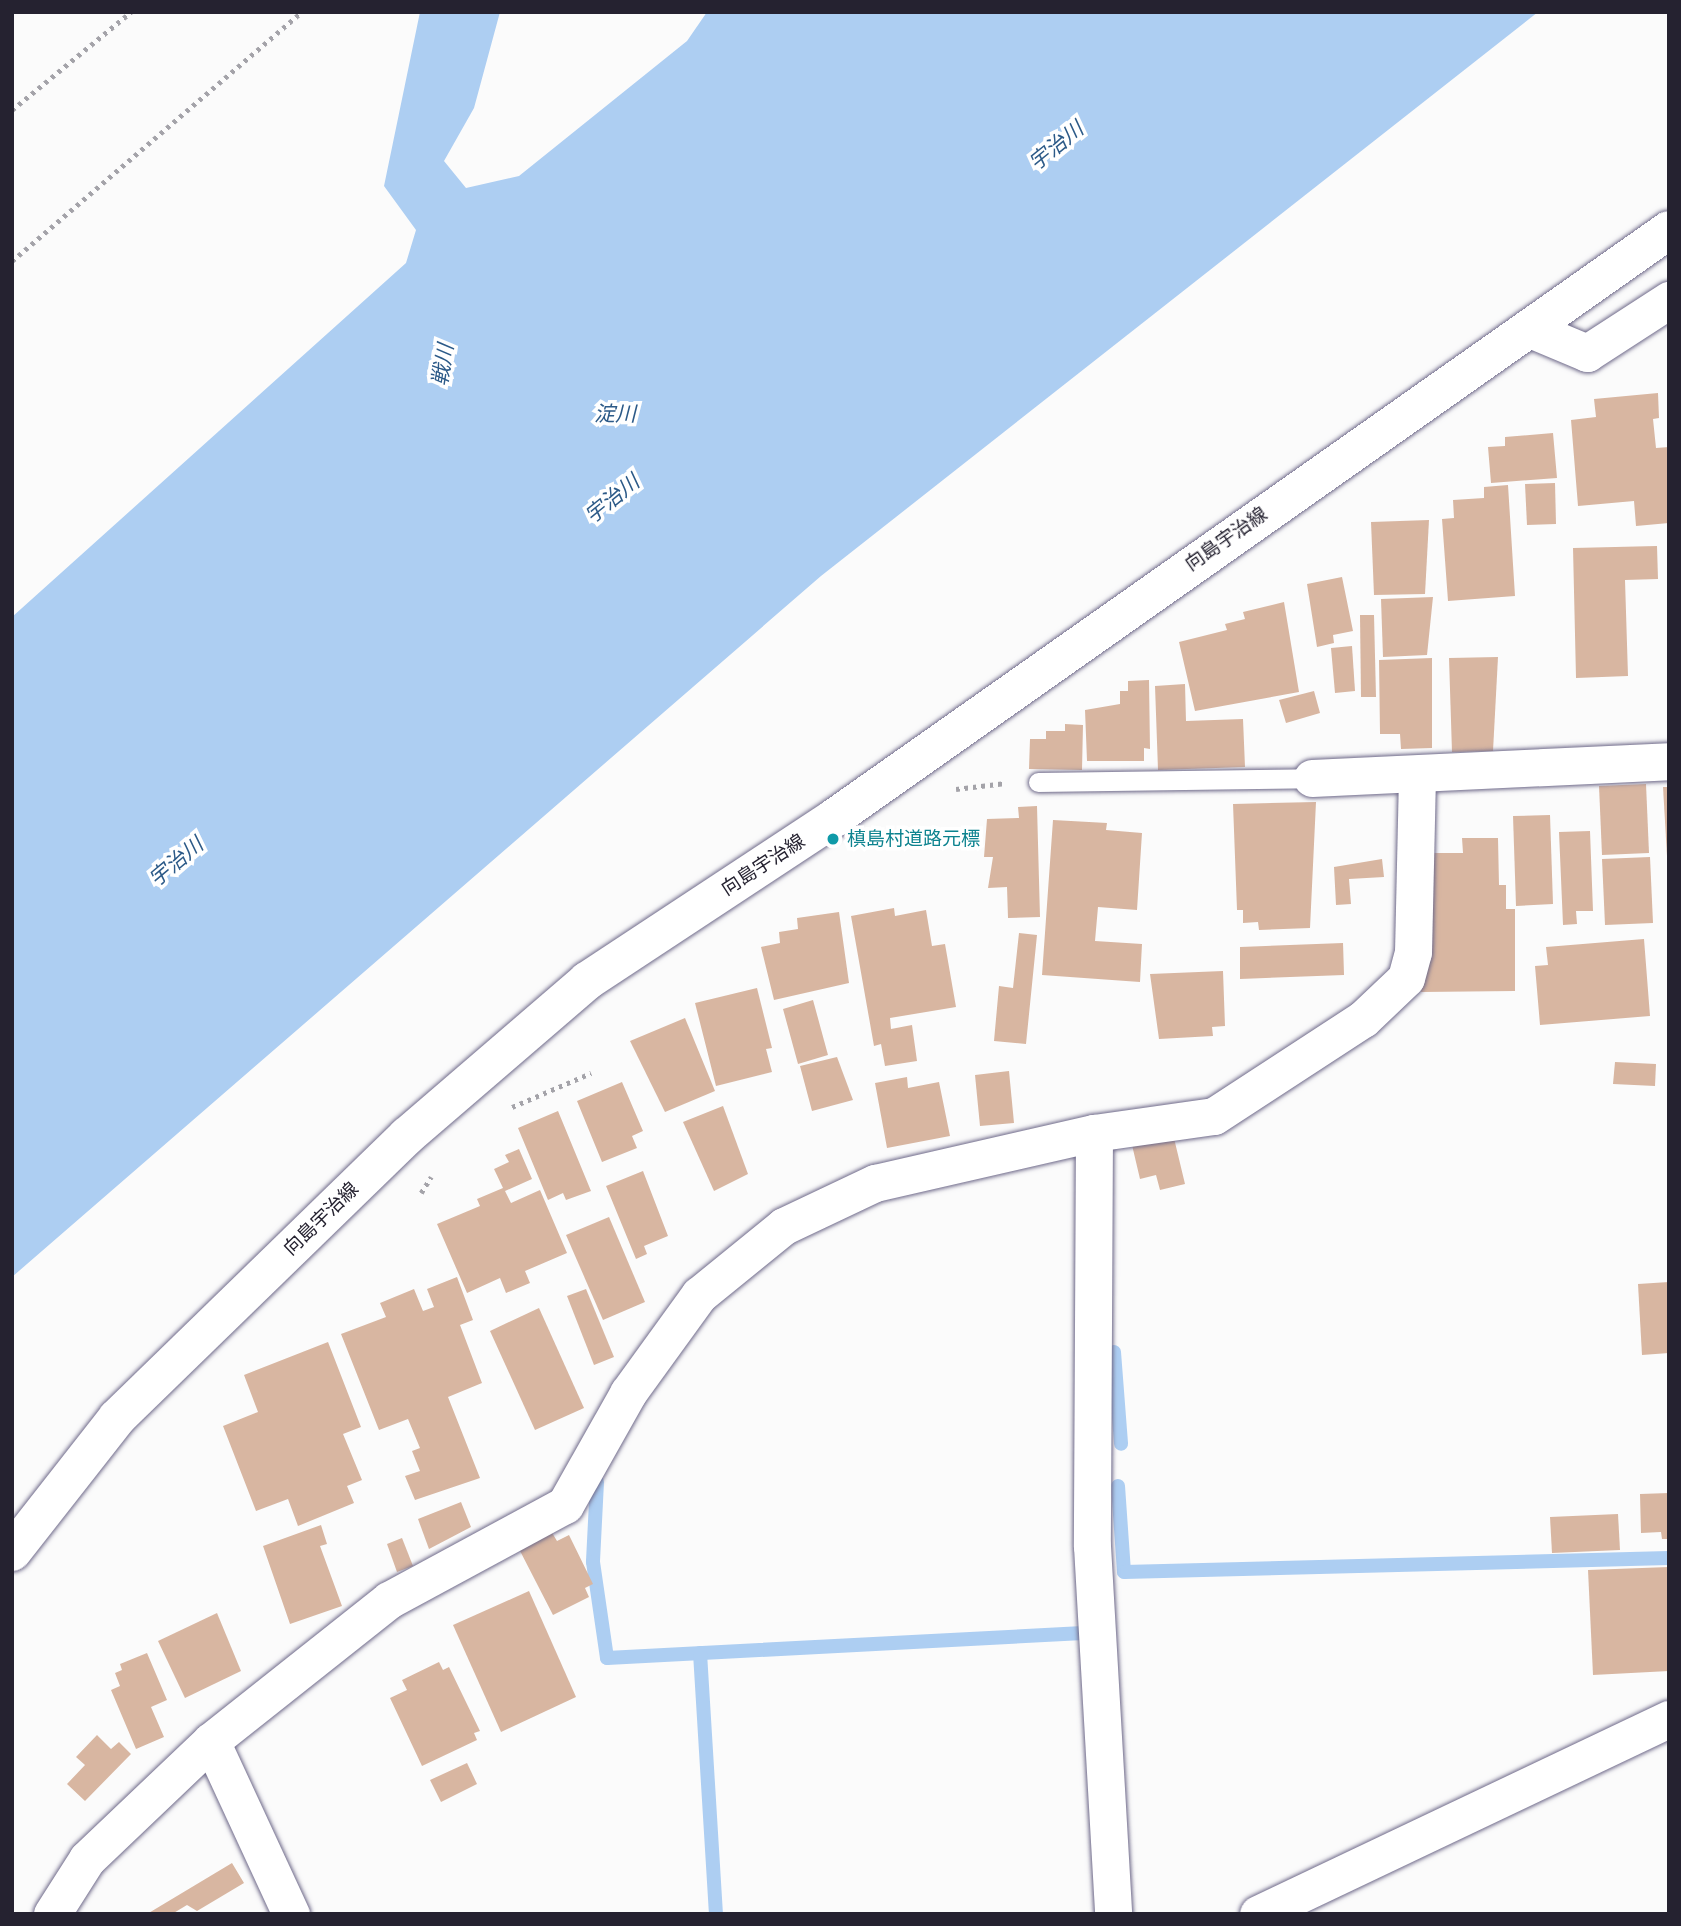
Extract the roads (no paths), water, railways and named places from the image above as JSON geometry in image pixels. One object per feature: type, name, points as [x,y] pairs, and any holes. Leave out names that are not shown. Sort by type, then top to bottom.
[{"type":"main road","name":"向島宇治線","points":[[12,1552],[117,1418],[407,1136],[587,981],[834,818],[1669,230]]},
{"type":"street","points":[[1530,329],[1587,353],[1669,300]]},
{"type":"street","points":[[1312,778],[1417,777],[1669,761]]},
{"type":"street","points":[[52,1914],[87,1859],[211,1741],[389,1600],[565,1506],[628,1393],[699,1295],[784,1226],[875,1182],[1094,1133],[1214,1116],[1363,1019],[1406,978],[1413,952],[1417,777]]},
{"type":"street","points":[[1094,1133],[1092,1546],[1113,1914]]},
{"type":"street","points":[[1258,1914],[1669,1719]]},
{"type":"street","points":[[211,1741],[291,1914]]},
{"type":"lane","points":[[1038,782],[1312,778]]},
{"type":"water","name":"淀川","points":[[420,12],[500,12],[474,108],[444,161],[466,188],[519,176],[687,41],[707,12],[1538,12],[821,576],[12,1277],[12,617],[406,263],[416,230],[384,186]]},
{"type":"waterway","points":[[1114,1352],[1121,1444]]},
{"type":"waterway","points":[[597,1482],[593,1562],[607,1658],[1078,1633]]},
{"type":"waterway","points":[[1118,1486],[1124,1572],[1669,1558]]},
{"type":"waterway","points":[[700,1653],[716,1914]]},
{"type":"place","name":"槙島村道路元標","points":[[833,839]]},
{"type":"water label","name":"宇治川","points":[[1056,146]]},
{"type":"water label","name":"戦川","points":[[443,365]]},
{"type":"water label","name":"宇治川","points":[[612,499]]},
{"type":"water label","name":"宇治川","points":[[176,862]]}]
